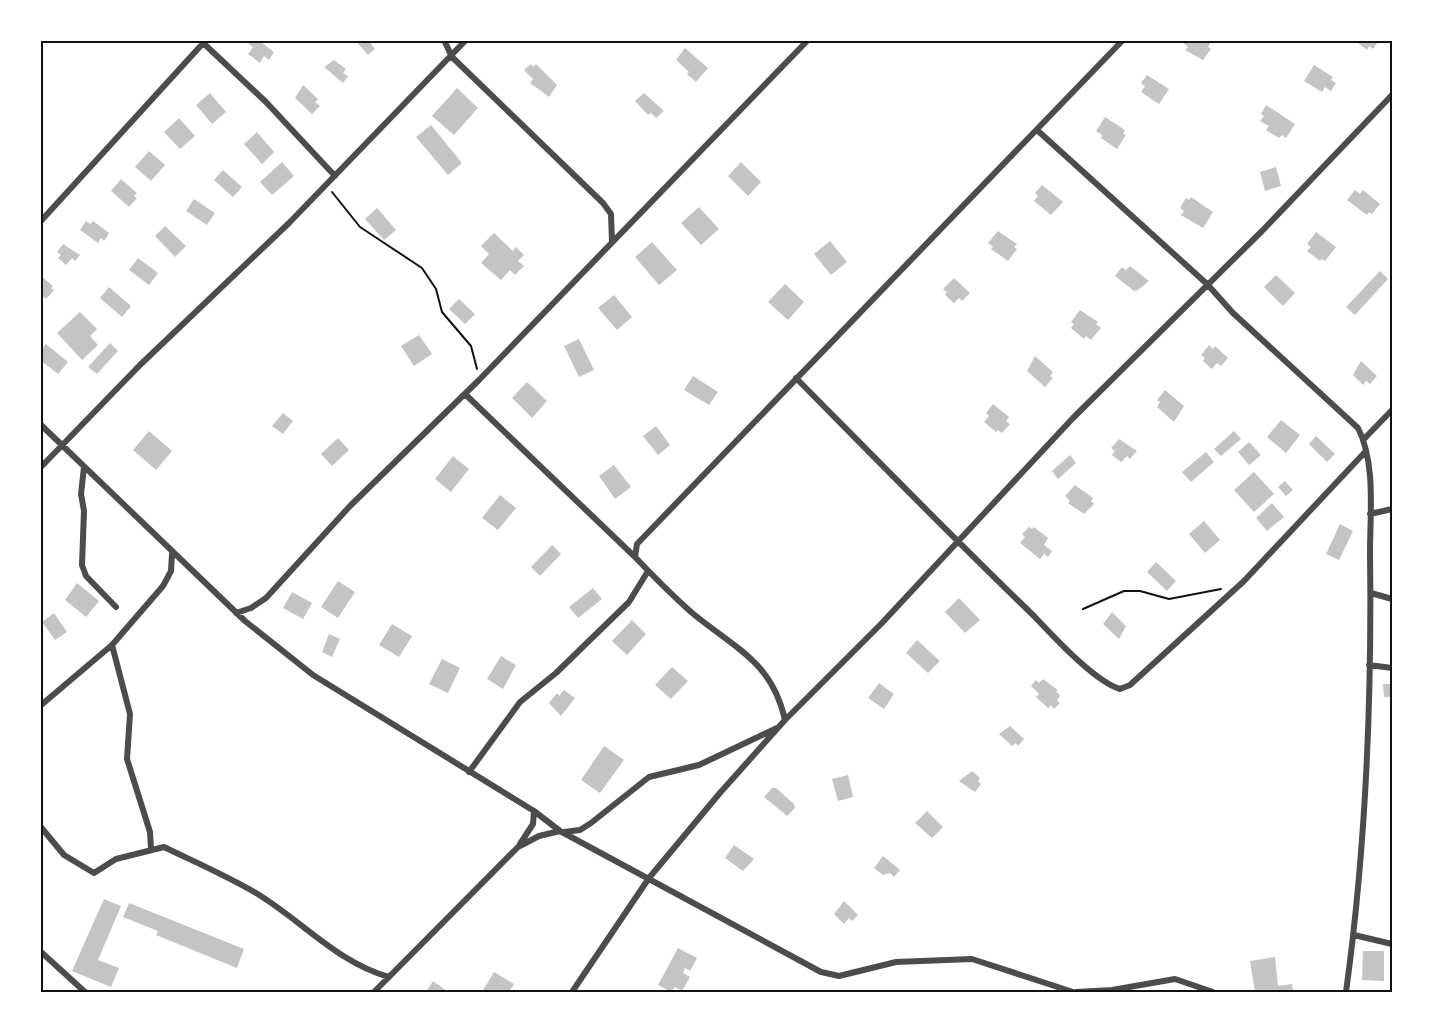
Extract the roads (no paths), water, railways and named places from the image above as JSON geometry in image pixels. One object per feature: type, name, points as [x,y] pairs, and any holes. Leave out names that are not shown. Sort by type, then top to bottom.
[{"type":"street","points":[[444,40],[452,57],[603,203],[611,214],[612,243]]},
{"type":"street","points":[[40,468],[140,365],[327,185],[466,40]]},
{"type":"street","points":[[237,613],[251,608],[266,598],[350,507],[479,380],[808,40]]},
{"type":"street","points":[[635,557],[637,544],[1123,40]]},
{"type":"street","points":[[40,222],[203,42],[266,102],[335,176]]},
{"type":"street","points":[[572,993],[649,878],[785,720],[958,543],[1074,418],[1262,231],[1392,95]]},
{"type":"street","points":[[1038,130],[1207,284],[1233,313],[1358,428],[1364,440],[1370,514],[1371,593],[1365,810],[1354,935],[1346,993]]},
{"type":"street","points":[[796,378],[958,543],[1080,661],[1109,684],[1120,689],[1126,688],[1244,581],[1366,451]]},
{"type":"street","points":[[465,394],[691,612],[749,656],[770,678],[780,698],[785,720]]},
{"type":"street","points":[[1364,440],[1392,410]]},
{"type":"street","points":[[40,424],[172,554],[237,613],[313,675],[534,811],[562,832],[821,972],[839,976],[896,962],[972,959],[1075,993],[1112,990],[1176,979],[1212,993]]},
{"type":"street","points":[[84,467],[81,494],[84,511],[82,565],[86,576],[116,607]]},
{"type":"street","points":[[1370,514],[1392,509]]},
{"type":"street","points":[[40,706],[112,645],[163,586],[171,571],[172,554]]},
{"type":"street","points":[[469,772],[520,702],[556,673],[629,602],[648,571]]},
{"type":"street","points":[[1371,593],[1392,599]]},
{"type":"street","points":[[112,645],[130,714],[127,759],[150,832],[151,849]]},
{"type":"street","points":[[1369,665],[1392,668]]},
{"type":"street","points":[[518,847],[539,836],[580,830],[650,777],[699,765],[779,727]]},
{"type":"street","points":[[374,993],[518,847],[533,824],[534,811]]},
{"type":"street","points":[[40,826],[64,855],[94,873],[116,859],[164,847],[257,894],[353,961],[371,972],[389,977]]},
{"type":"street","points":[[1354,935],[1392,944]]},
{"type":"street","points":[[40,951],[85,993]]}]
